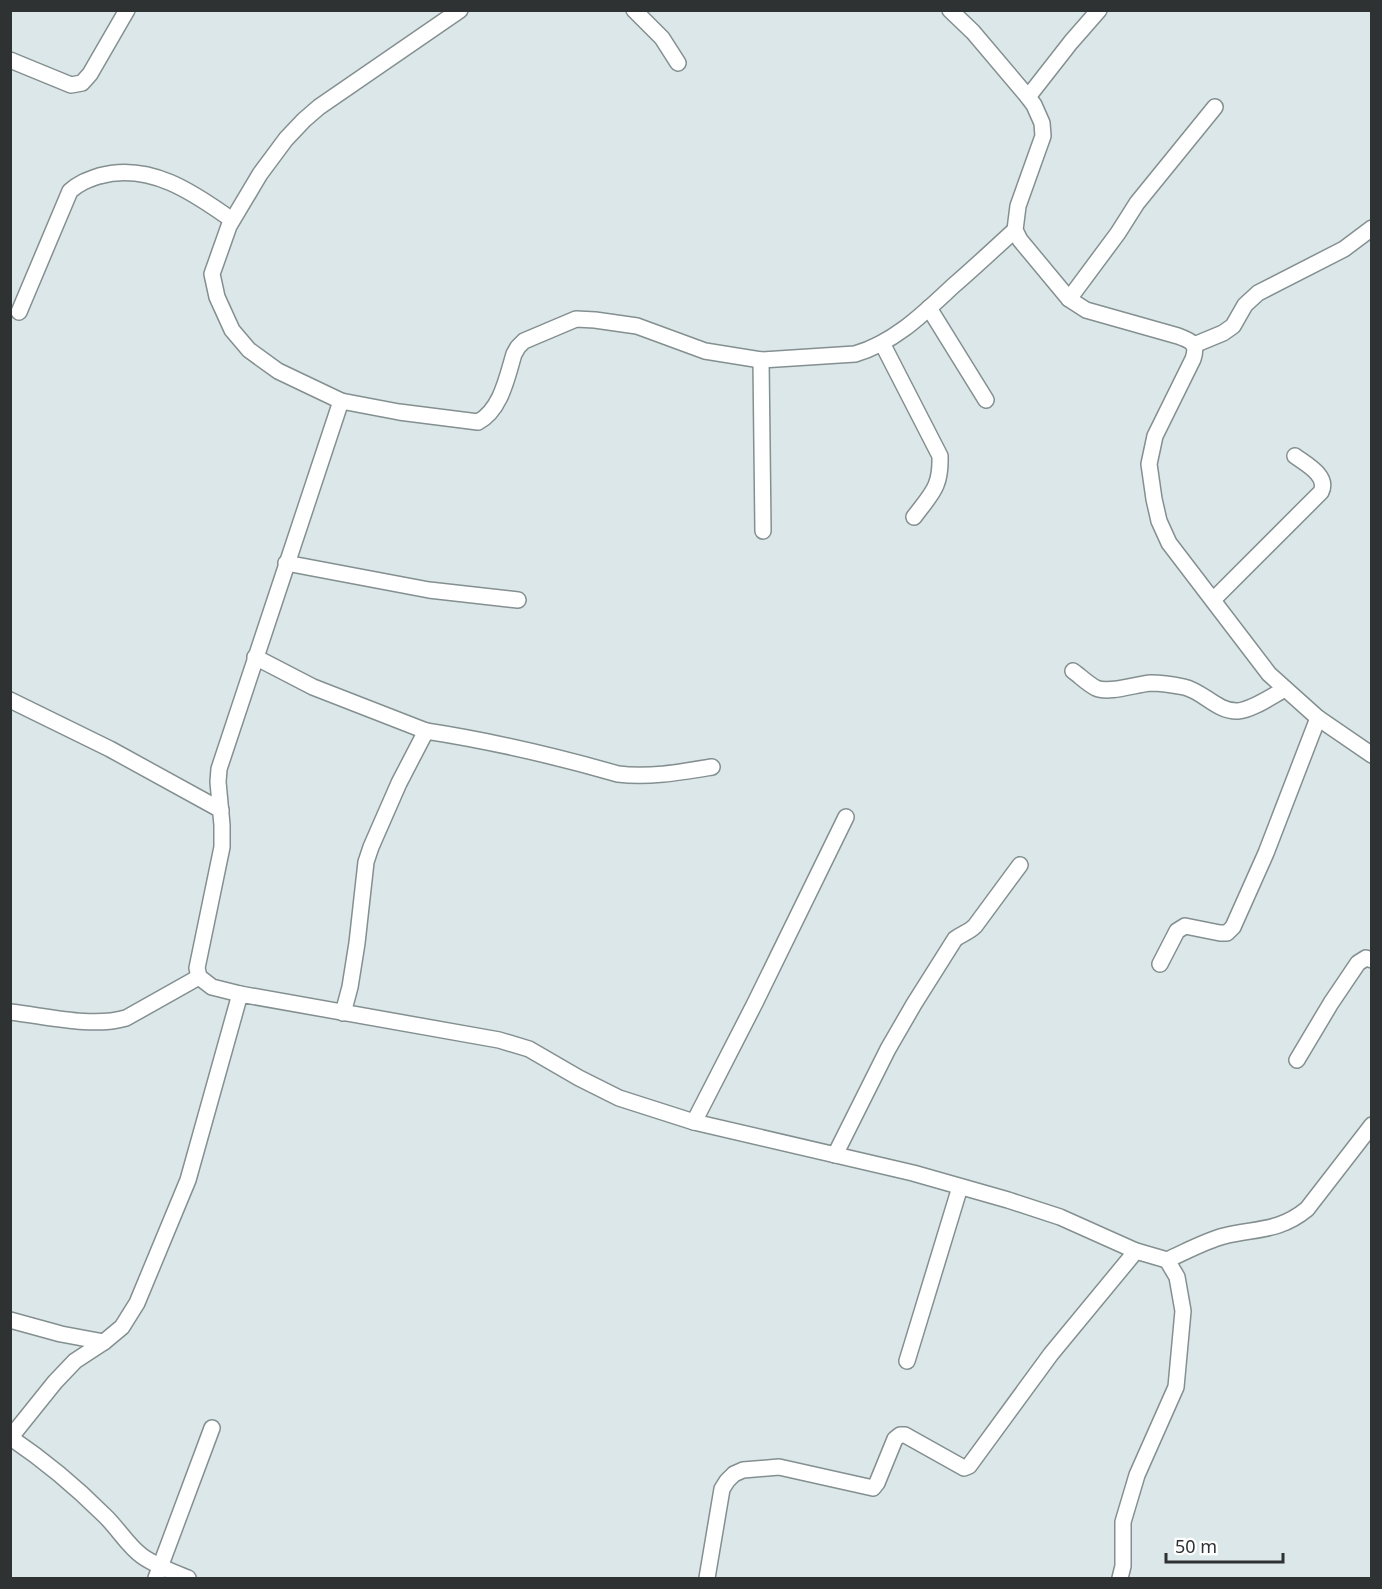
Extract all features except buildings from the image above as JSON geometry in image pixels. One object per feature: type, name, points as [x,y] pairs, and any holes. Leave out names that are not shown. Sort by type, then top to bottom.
[{"type":"street","points":[[10,60],[71,85],[82,82],[90,74],[127,10]]},
{"type":"street","points":[[460,10],[319,107],[286,139],[260,174],[232,220],[212,274],[217,297],[232,330],[249,350],[278,371],[341,401],[399,412],[478,422],[496,404],[518,347],[524,341],[576,320],[595,320],[637,326],[705,351],[761,360],[855,354],[869,350],[906,327],[1015,230]]},
{"type":"street","points":[[634,10],[662,38],[678,63]]},
{"type":"street","points":[[950,10],[973,32],[1028,97],[1042,123],[1043,136],[1018,206],[1015,230],[1020,240],[1069,299],[1086,310],[1178,336],[1189,340],[1194,345],[1195,352],[1155,436],[1149,464],[1154,499],[1169,543],[1269,674],[1318,718],[1371,755]]},
{"type":"street","points":[[1028,97],[1099,10]]},
{"type":"street","points":[[1069,299],[1118,233],[1137,203],[1215,107]]},
{"type":"street","points":[[20,312],[70,191],[84,180],[110,173],[129,172],[159,178],[201,197],[232,220]]},
{"type":"street","points":[[1194,345],[1223,333],[1233,326],[1245,305],[1258,293],[1344,249],[1371,228]]},
{"type":"street","points":[[929,308],[986,400]]},
{"type":"street","points":[[882,343],[940,456],[941,469],[937,487],[914,517]]},
{"type":"street","points":[[761,360],[764,531]]},
{"type":"street","points":[[341,401],[219,769],[222,847],[198,968],[199,977],[212,987],[499,1040],[530,1049],[619,1098],[694,1122],[960,1186],[1060,1217],[1136,1251],[1167,1260],[1223,1236],[1253,1232],[1296,1218],[1307,1209],[1366,1144],[1371,1125]]},
{"type":"street","points":[[1213,600],[1322,492],[1323,481],[1317,473],[1295,456]]},
{"type":"street","points":[[286,563],[429,590],[518,600]]},
{"type":"street","points":[[255,657],[313,687],[426,731],[456,735],[561,758],[628,776],[712,767]]},
{"type":"street","points":[[1073,671],[1097,688],[1115,689],[1153,683],[1185,687],[1199,693],[1216,705],[1237,711],[1248,709],[1284,689]]},
{"type":"street","points":[[10,700],[110,749],[221,810]]},
{"type":"street","points":[[1160,964],[1177,931],[1181,928],[1185,926],[1227,933],[1233,927],[1266,853],[1318,718]]},
{"type":"street","points":[[344,1013],[357,943],[366,862],[399,783],[426,731]]},
{"type":"street","points":[[694,1122],[846,817]]},
{"type":"street","points":[[835,1155],[888,1049],[955,939],[975,926],[1020,865]]},
{"type":"street","points":[[1297,1060],[1331,1002],[1358,963],[1366,958],[1371,960]]},
{"type":"street","points":[[10,1012],[94,1022],[114,1021],[126,1018],[199,977]]},
{"type":"street","points":[[188,1578],[158,1572],[128,1545],[111,1522],[90,1501],[47,1463],[11,1438],[55,1382],[75,1361],[104,1342],[122,1326],[137,1303],[188,1180],[240,994]]},
{"type":"street","points":[[906,1361],[960,1186]]},
{"type":"street","points":[[707,1578],[722,1489],[734,1474],[744,1470],[779,1467],[873,1488],[892,1443],[900,1435],[905,1435],[964,1468],[969,1466],[1051,1354],[1136,1251]]},
{"type":"street","points":[[1119,1578],[1123,1566],[1123,1522],[1137,1475],[1176,1387],[1183,1311],[1177,1278],[1167,1260]]},
{"type":"street","points":[[10,1320],[61,1334],[104,1342]]},
{"type":"street","points":[[158,1572],[212,1428]]}]
